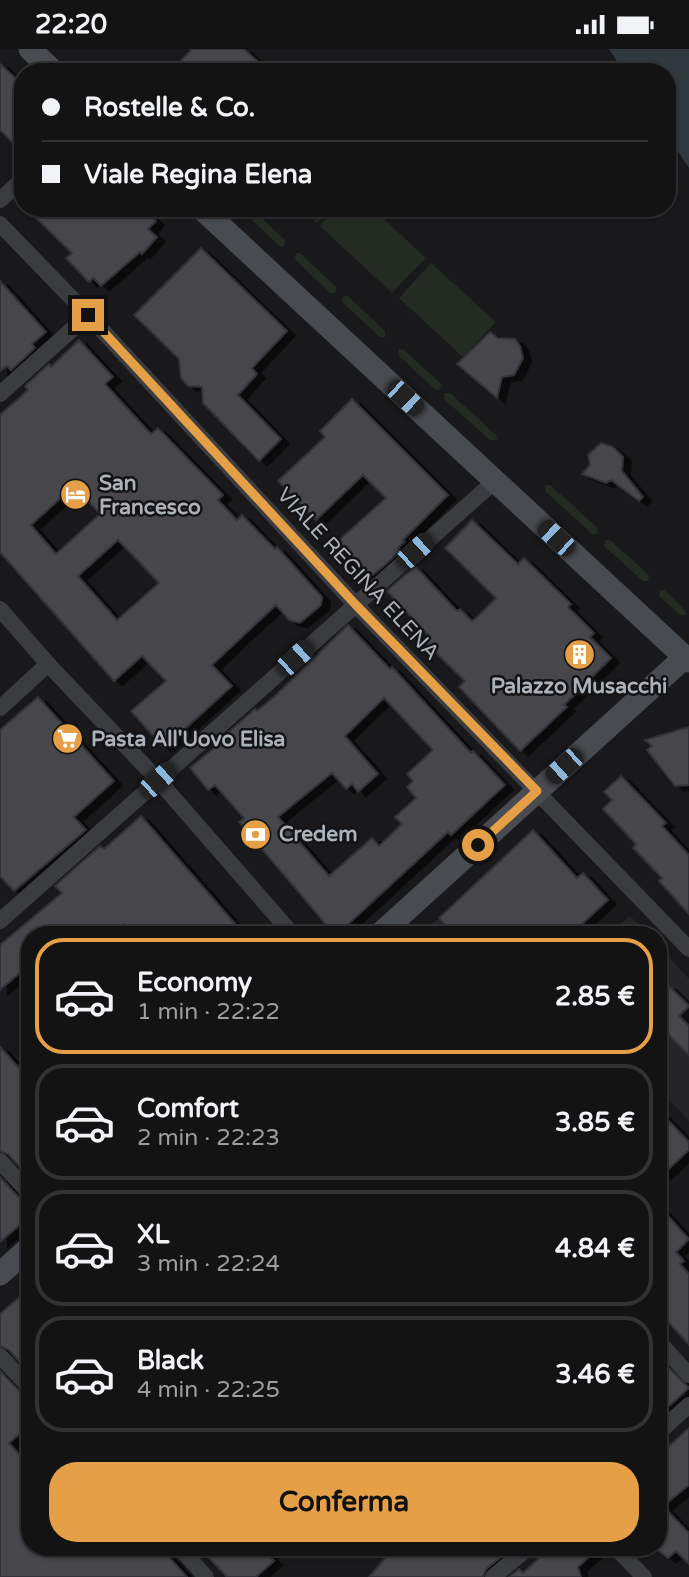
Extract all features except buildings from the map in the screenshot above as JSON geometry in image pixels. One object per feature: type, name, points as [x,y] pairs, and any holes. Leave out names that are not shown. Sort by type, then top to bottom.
[{"type":"street","points":[[30,49],[45,63]]},
{"type":"street","points":[[0,200],[14,187]]},
{"type":"street","points":[[211,217],[687,659],[389,926]]},
{"type":"street","name":"VIALE REGINA ELENA","points":[[0,224],[88,315],[355,604],[667,926]]},
{"type":"street","points":[[0,394],[88,315]]},
{"type":"street","points":[[0,921],[495,481]]},
{"type":"street","points":[[0,609],[158,780],[285,926]]},
{"type":"street","points":[[0,708],[48,664]]},
{"type":"street","name":"VIALE REGINA ELENA","points":[[667,926],[689,949]]},
{"type":"street","points":[[0,1161],[21,1184]]},
{"type":"street","points":[[0,1274],[21,1255]]},
{"type":"street","points":[[667,1351],[689,1375]]},
{"type":"street","points":[[0,1356],[21,1378]]},
{"type":"street","points":[[667,1425],[689,1405]]},
{"type":"street","points":[[187,1556],[206,1577]]},
{"type":"street","points":[[493,1577],[518,1556]]},
{"type":"street","points":[[623,1556],[643,1577]]},
{"type":"shaded area","points":[[609,49],[689,49],[689,168],[676,148],[676,63],[618,63]]},
{"type":"shaded area","points":[[249,217],[261,217],[285,240],[284,246],[279,246]]},
{"type":"shaded area","points":[[311,217],[322,217],[317,223]]},
{"type":"shaded area","points":[[328,217],[382,217],[426,258],[392,293],[320,226]]},
{"type":"shaded area","points":[[296,253],[300,253],[336,287],[335,293],[330,293],[295,259]]},
{"type":"shaded area","points":[[431,263],[496,322],[463,357],[399,298]]},
{"type":"shaded area","points":[[343,296],[348,296],[385,331],[385,337],[380,337],[342,302]]},
{"type":"shaded area","points":[[399,349],[403,349],[441,384],[440,390],[435,389],[398,355]]},
{"type":"shaded area","points":[[445,393],[450,393],[496,435],[497,440],[490,440],[444,399]]},
{"type":"shaded area","points":[[545,485],[550,485],[598,528],[597,534],[592,534],[545,491]]},
{"type":"shaded area","points":[[605,540],[610,540],[649,575],[648,581],[643,581],[604,546]]},
{"type":"shaded area","points":[[660,590],[664,590],[685,610],[686,615],[680,615],[659,596]]},
{"type":"shaded area","points":[[630,916],[640,926],[619,926]]},
{"type":"shaded area","points":[[438,919],[445,926],[430,926]]},
{"type":"shaded area","points":[[667,955],[689,979],[689,1121],[667,1098]]},
{"type":"place","name":"San Francesco","points":[[76,495]]},
{"type":"place","name":"Palazzo Musacchi","points":[[579,654]]},
{"type":"place","name":"Pasta All'Uovo Elisa","points":[[68,739]]},
{"type":"place","name":"Credem","points":[[256,834]]},
{"type":"route","points":[[88,315],[355,604],[537,791],[478,845]]}]
